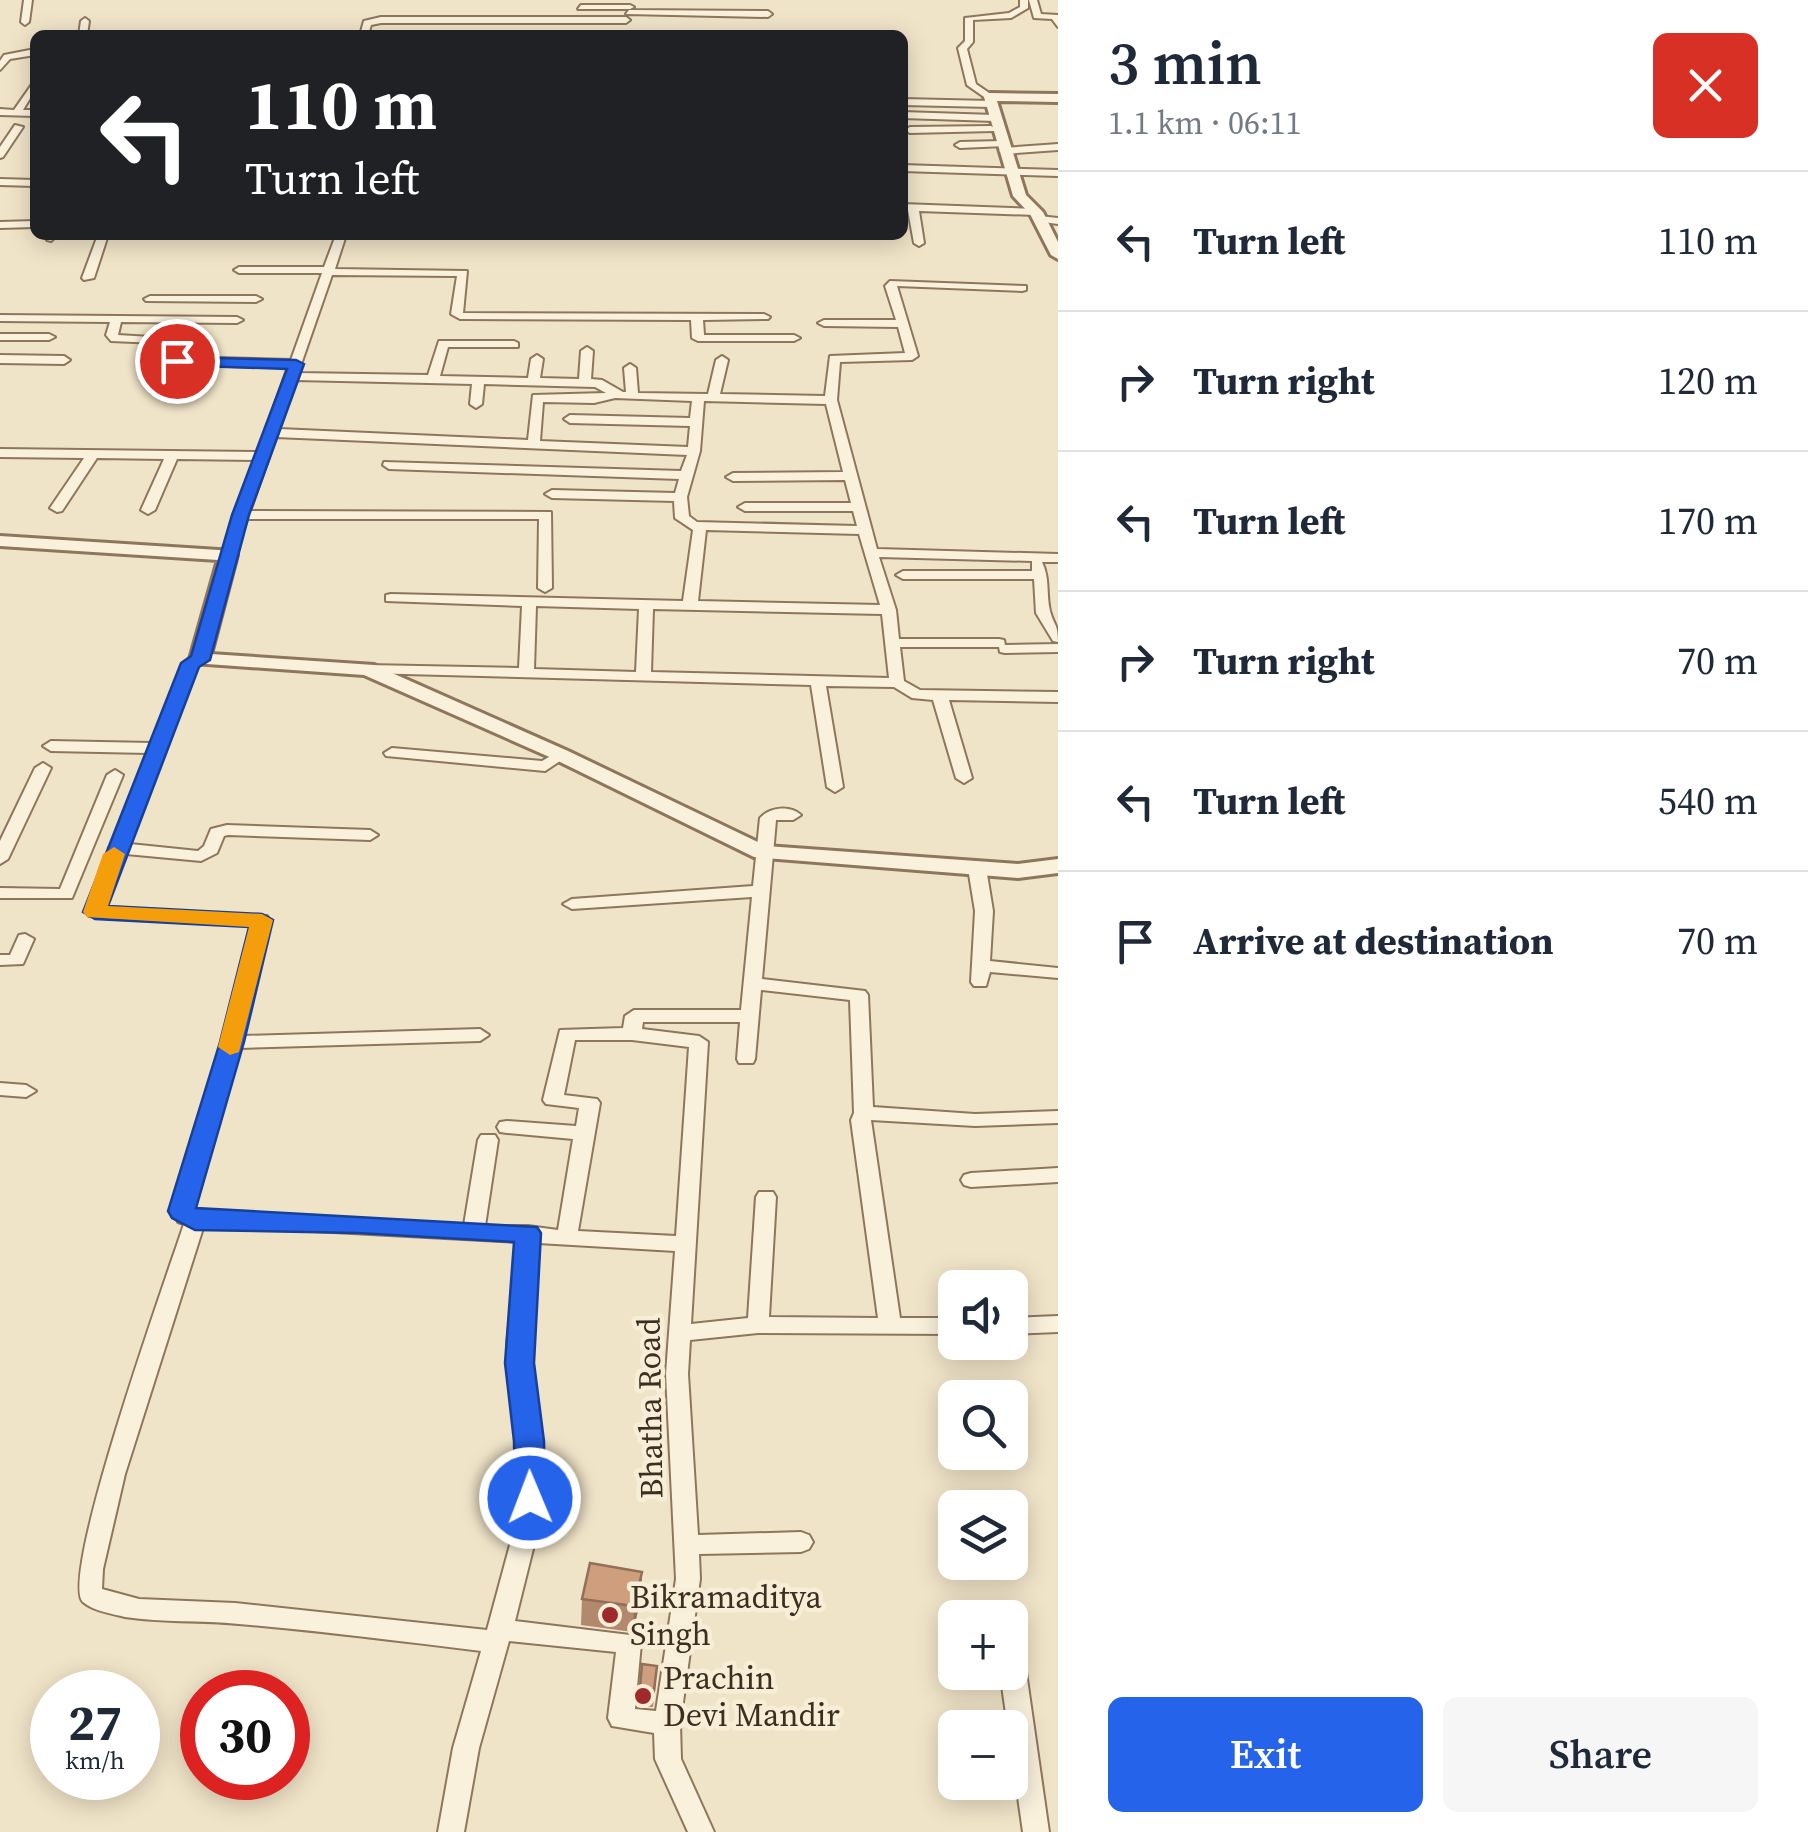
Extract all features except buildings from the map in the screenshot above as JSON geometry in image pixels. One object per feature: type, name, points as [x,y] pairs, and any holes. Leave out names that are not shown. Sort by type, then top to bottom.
[{"type":"street","points":[[25,22],[28,0]]},
{"type":"street","points":[[1024,0],[1024,8],[1011,15],[969,18],[969,42],[962,48],[972,85],[993,112],[1020,196],[1038,216],[1058,254]]},
{"type":"street","points":[[1033,0],[1037,16],[1055,17],[1058,24]]},
{"type":"street","points":[[576,7],[719,19],[768,15]]},
{"type":"street","points":[[414,20],[415,9],[438,8]]},
{"type":"street","points":[[364,30],[370,21],[629,10]]},
{"type":"street","points":[[1033,11],[1058,12]]},
{"type":"street","points":[[84,30],[86,21]]},
{"type":"street","points":[[0,45],[30,50]]},
{"type":"street","points":[[0,67],[9,56],[30,52]]},
{"type":"street","points":[[17,112],[30,91]]},
{"type":"street","points":[[910,130],[1058,98]]},
{"type":"street","points":[[908,103],[993,112]]},
{"type":"street","points":[[0,112],[30,113]]},
{"type":"street","points":[[908,116],[993,112]]},
{"type":"street","points":[[0,156],[18,127]]},
{"type":"street","points":[[960,144],[1058,147]]},
{"type":"street","points":[[908,168],[1058,173]]},
{"type":"street","points":[[0,182],[30,182]]},
{"type":"street","points":[[919,243],[908,208],[1038,216],[1058,221]]},
{"type":"street","points":[[0,224],[30,224]]},
{"type":"street","points":[[88,278],[101,240]]},
{"type":"street","points":[[200,660],[240,515],[274,433],[339,240]]},
{"type":"street","points":[[239,270],[463,273],[457,314],[764,318]]},
{"type":"street","points":[[896,683],[890,610],[831,400],[835,358],[912,356],[891,286],[894,283],[1022,288]]},
{"type":"street","points":[[150,299],[256,299]]},
{"type":"street","points":[[190,320],[196,299]]},
{"type":"street","points":[[483,344],[491,316]]},
{"type":"street","points":[[0,318],[237,320]]},
{"type":"street","points":[[117,318],[112,335],[115,340],[180,340]]},
{"type":"street","points":[[697,318],[698,338],[794,338]]},
{"type":"street","points":[[824,322],[904,324]]},
{"type":"street","points":[[0,337],[50,337]]},
{"type":"street","points":[[433,379],[442,344],[514,345]]},
{"type":"street","points":[[586,383],[588,352]]},
{"type":"street","points":[[534,382],[537,358]]},
{"type":"street","points":[[0,359],[64,360]]},
{"type":"street","points":[[722,360],[696,422],[694,450],[680,498],[682,518],[700,526],[865,530]]},
{"type":"street","points":[[177,361],[433,379],[483,376],[604,384],[613,395]]},
{"type":"street","points":[[630,368],[632,396]]},
{"type":"street","points":[[476,404],[483,376]]},
{"type":"street","points":[[534,443],[537,398],[598,399],[613,395],[831,400]]},
{"type":"street","points":[[570,419],[696,422]]},
{"type":"street","points":[[274,433],[694,450]]},
{"type":"street","points":[[421,466],[427,439]]},
{"type":"street","points":[[0,453],[262,456]]},
{"type":"street","points":[[56,508],[94,453]]},
{"type":"street","points":[[148,510],[173,454]]},
{"type":"street","points":[[389,466],[687,475]]},
{"type":"street","points":[[733,477],[850,476]]},
{"type":"street","points":[[552,494],[680,498]]},
{"type":"street","points":[[745,507],[858,507]]},
{"type":"street","points":[[240,515],[546,516],[545,588]]},
{"type":"street","points":[[692,606],[688,602],[700,526]]},
{"type":"street","points":[[0,541],[228,555]]},
{"type":"street","points":[[871,553],[1058,558]]},
{"type":"street","points":[[1034,559],[1041,575],[1042,613],[1058,638]]},
{"type":"street","points":[[903,575],[1041,575]]},
{"type":"street","points":[[391,598],[890,610]]},
{"type":"street","points":[[525,600],[530,605],[526,675]]},
{"type":"street","points":[[643,677],[646,605]]},
{"type":"street","points":[[892,643],[1058,648]]},
{"type":"street","points":[[686,1244],[185,1217],[182,1207],[232,1042],[262,920],[95,912],[116,848],[191,663],[200,660],[526,675],[896,683],[918,695],[1058,697]]},
{"type":"street","points":[[367,669],[561,755],[762,852],[1018,870],[1058,866]]},
{"type":"street","points":[[818,681],[835,787]]},
{"type":"street","points":[[940,696],[964,778]]},
{"type":"street","points":[[50,746],[155,748]]},
{"type":"street","points":[[392,752],[542,766],[561,755]]},
{"type":"street","points":[[0,859],[43,768]]},
{"type":"street","points":[[0,893],[66,894],[116,775]]},
{"type":"street","points":[[746,1059],[762,852],[769,815],[793,815]]},
{"type":"street","points":[[116,848],[201,856],[211,850],[217,833],[227,830],[370,835]]},
{"type":"street","points":[[978,868],[984,911],[980,974],[1058,973]]},
{"type":"street","points":[[572,904],[759,892]]},
{"type":"street","points":[[0,960],[17,960],[25,940]]},
{"type":"street","points":[[752,983],[859,994],[864,1113],[861,1120],[890,1325]]},
{"type":"street","points":[[568,1236],[590,1102],[553,1100],[566,1034],[632,1034],[634,1016],[750,1016]]},
{"type":"street","name":"Bhatha Road","points":[[632,1034],[691,1040],[700,1045],[691,1117],[679,1333],[678,1435],[688,1592],[667,1724],[668,1759],[701,1832]]},
{"type":"street","points":[[232,1042],[480,1035]]},
{"type":"street","points":[[0,1089],[26,1091]]},
{"type":"street","points":[[864,1113],[975,1120],[1058,1117]]},
{"type":"street","points":[[507,1127],[584,1132]]},
{"type":"street","points":[[474,1230],[488,1140]]},
{"type":"street","points":[[971,1180],[1058,1175]]},
{"type":"street","points":[[758,1324],[766,1196]]},
{"type":"street","points":[[195,1220],[125,1442],[90,1568],[90,1594],[119,1605],[628,1644],[620,1718],[667,1724]]},
{"type":"street","points":[[451,1832],[455,1784],[498,1636],[530,1498],[529,1441],[519,1363],[528,1233]]},
{"type":"street","points":[[679,1333],[758,1324],[938,1326]]},
{"type":"street","points":[[1028,1325],[1058,1324]]},
{"type":"street","points":[[687,1544],[801,1542]]},
{"type":"street","points":[[1016,1690],[1036,1832]]},
{"type":"slow traffic","points":[[114,854],[95,912],[262,920],[230,1047]]},
{"type":"place","name":"Bikramaditya Singh","points":[[610,1615]]},
{"type":"place","name":"Prachin Devi Mandir","points":[[643,1696]]},
{"type":"route","points":[[177,361],[296,364],[274,433],[240,515],[200,660],[191,663],[155,748],[95,912],[262,920],[232,1042],[182,1211],[185,1217],[195,1220],[528,1233],[519,1363],[529,1441],[530,1498]]}]
